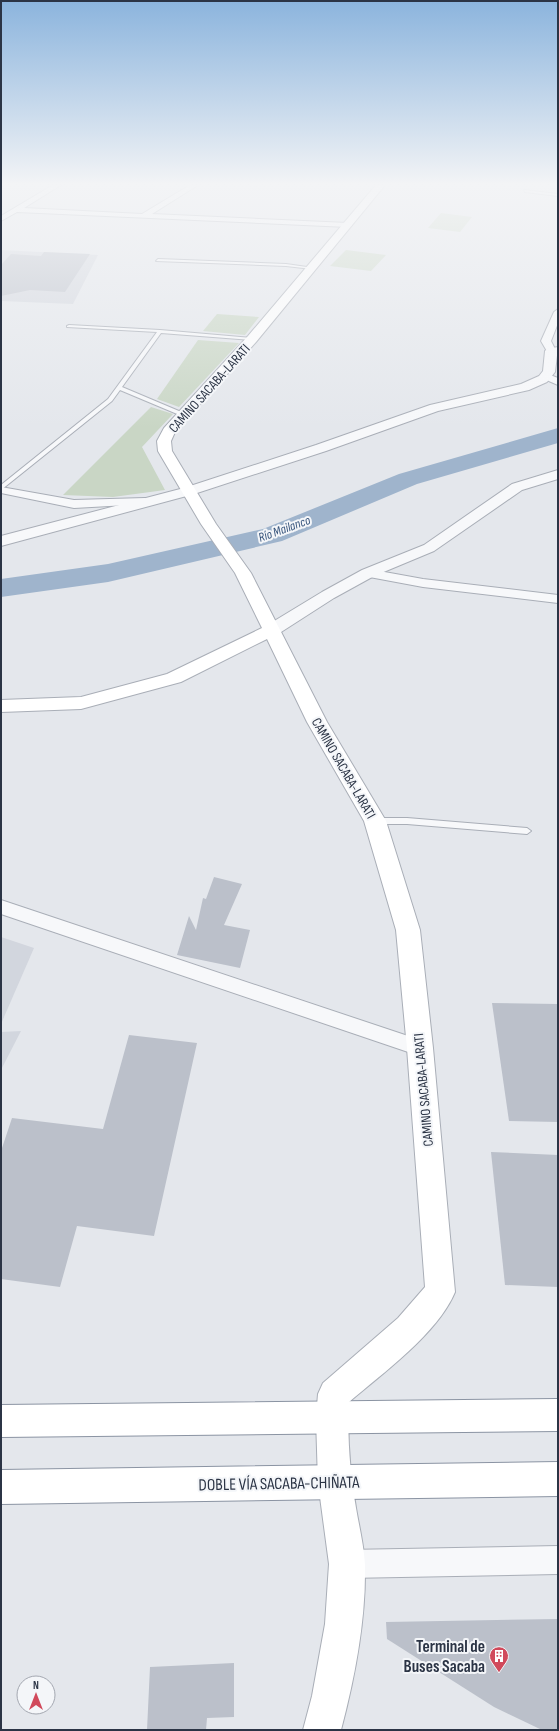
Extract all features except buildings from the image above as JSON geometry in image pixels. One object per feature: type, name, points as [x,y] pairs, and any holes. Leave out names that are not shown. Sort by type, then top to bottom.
[{"type":"main road","name":"CAMINO SACABA-LARATI","points":[[312,268],[252,339],[169,431],[164,441],[165,451],[209,524],[243,573],[317,722],[375,821],[408,930],[420,1048],[440,1292],[409,1329],[334,1394],[332,1418],[335,1482],[347,1564],[343,1624],[330,1696],[322,1730]]},
{"type":"main road","points":[[1,706],[81,703],[174,678],[272,630]]},
{"type":"main road","points":[[1,1421],[558,1415]]},
{"type":"main road","name":"DOBLE VÍA SACABA-CHIÑATA","points":[[1,1487],[558,1479]]},
{"type":"street","points":[[1,541],[145,501],[189,491],[321,448],[434,408],[525,387],[545,376],[549,372],[554,350],[546,341],[558,312]]},
{"type":"street","points":[[545,376],[558,382]]},
{"type":"street","points":[[272,630],[328,595],[368,573],[429,548],[518,487],[558,474]]},
{"type":"street","points":[[1,489],[74,504],[145,501]]},
{"type":"street","points":[[368,573],[423,583],[558,600]]},
{"type":"street","points":[[1,907],[420,1048]]},
{"type":"street","points":[[347,1564],[558,1560]]},
{"type":"lane","points":[[293,266],[312,268]]},
{"type":"lane","points":[[69,326],[160,331],[252,339]]},
{"type":"lane","points":[[1,489],[110,400],[160,331]]},
{"type":"lane","points":[[119,388],[184,415]]},
{"type":"lane","points":[[375,821],[407,821],[527,831]]},
{"type":"shaded area","points":[[1,266],[93,266],[73,304],[1,301]]},
{"type":"shaded area","points":[[1,937],[34,948],[1,1024]]},
{"type":"shaded area","points":[[21,1031],[3,1066],[1,1070],[1,1032]]},
{"type":"green space","points":[[330,266],[376,266],[371,271]]},
{"type":"green space","points":[[217,314],[259,317],[245,335],[203,331]]},
{"type":"green space","points":[[198,340],[239,343],[179,407],[157,399]]},
{"type":"green space","points":[[151,407],[173,414],[142,447],[165,490],[113,497],[63,495]]},
{"type":"waterway","name":"Río Mailanco","points":[[1,588],[108,573],[272,535],[408,479],[558,435]]},
{"type":"place","name":"Terminal de Buses Sacaba","points":[[499,1673]]}]
